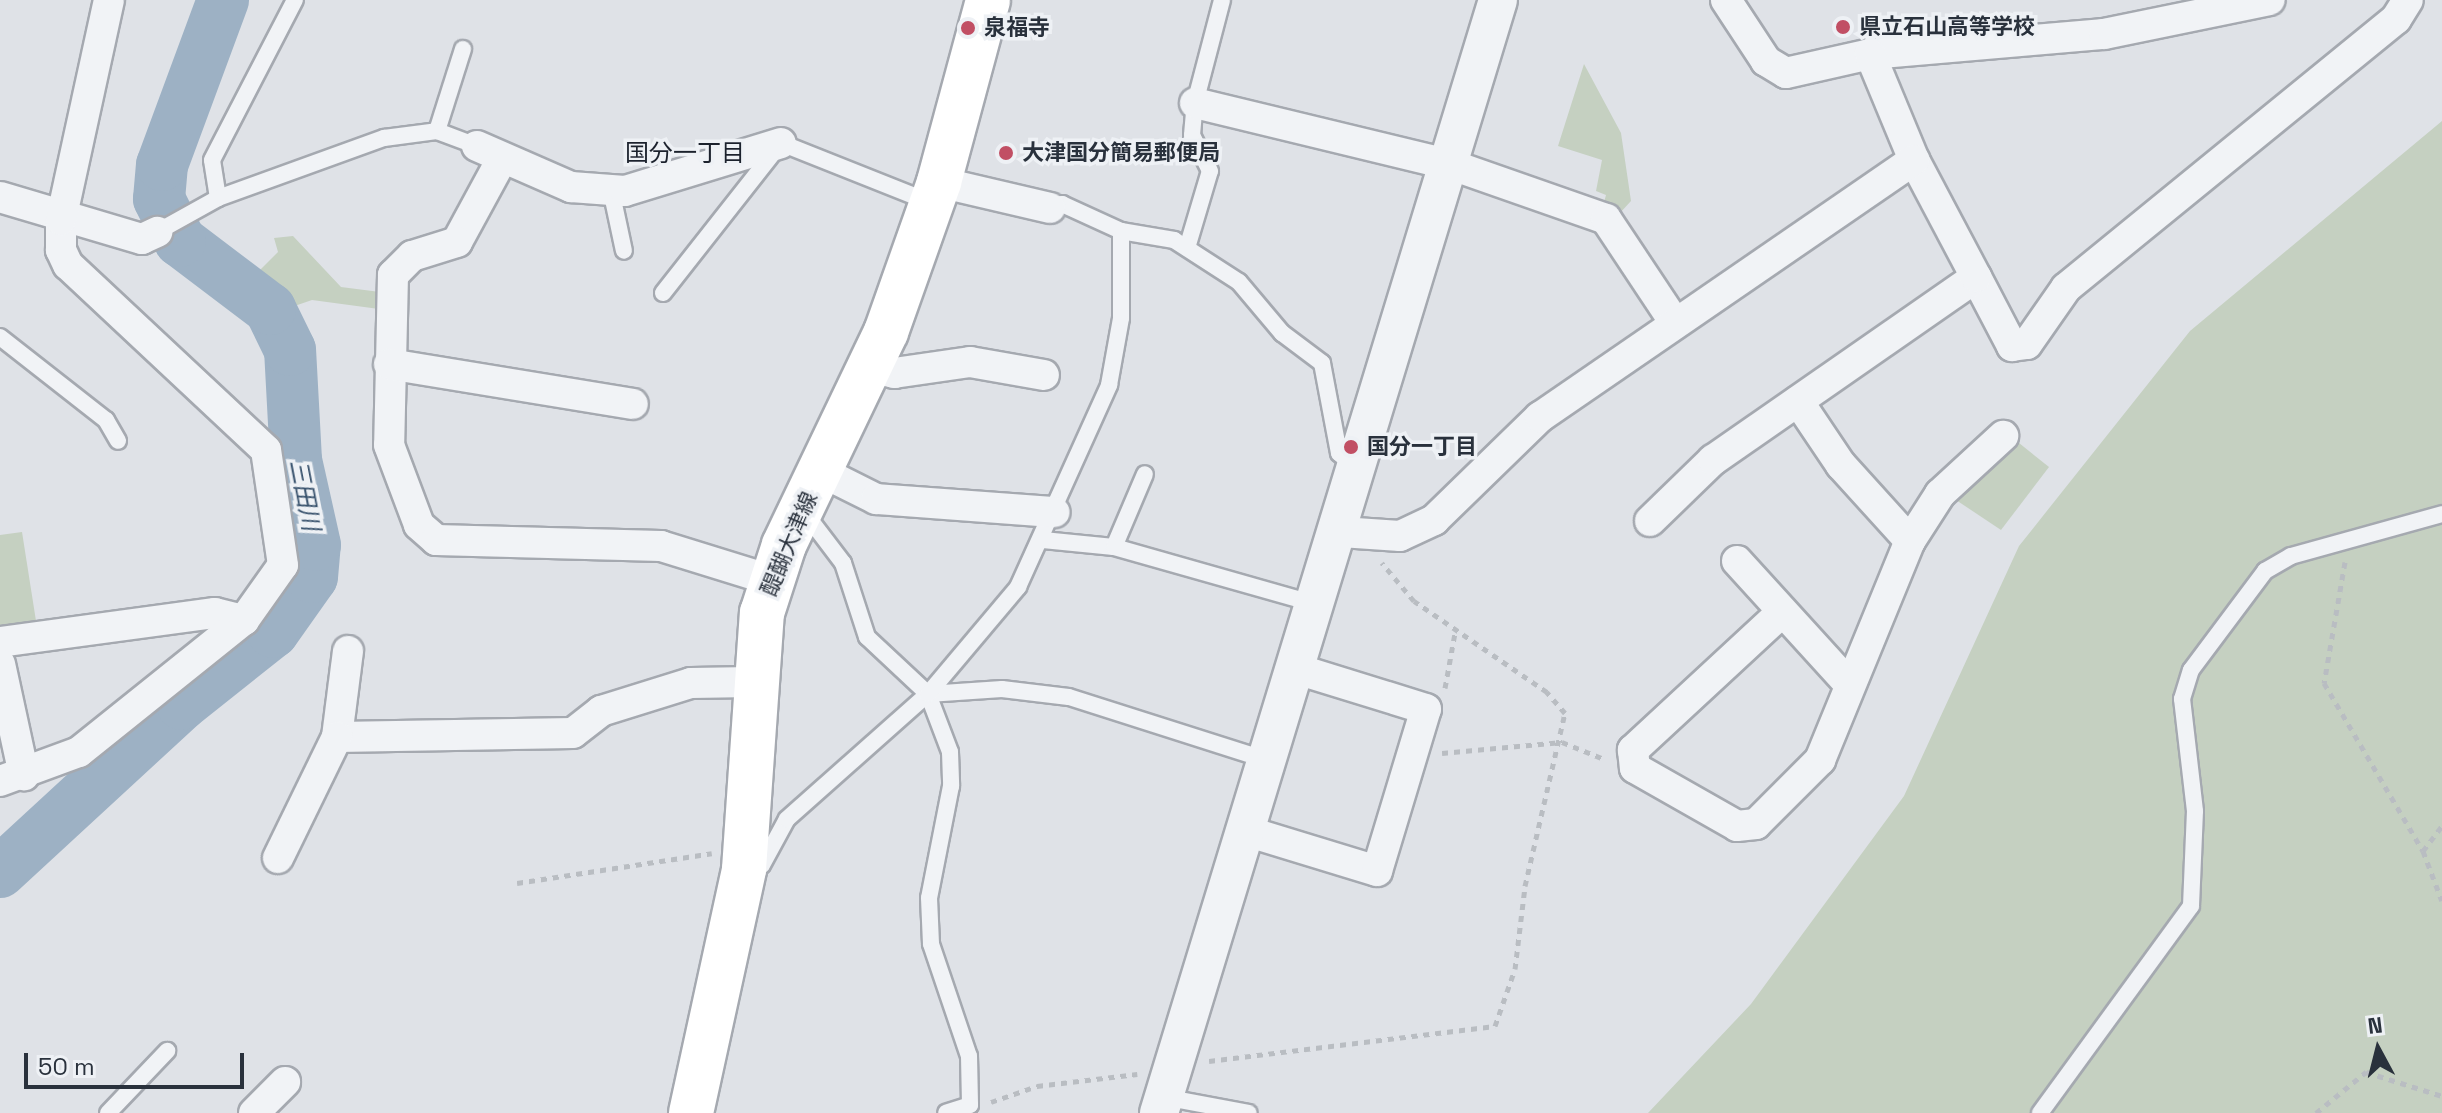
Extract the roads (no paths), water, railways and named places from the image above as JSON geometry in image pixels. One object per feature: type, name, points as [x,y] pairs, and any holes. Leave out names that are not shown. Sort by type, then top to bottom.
[{"type":"main road","name":"醍醐大津線","points":[[691,1113],[744,860],[752,682],[771,580],[870,367],[936,192],[988,0]]},
{"type":"street","points":[[0,664],[12,778],[79,752],[244,620],[283,565],[266,450],[68,265],[61,220],[109,0]]},
{"type":"street","points":[[1166,1088],[1317,604],[1359,535],[1358,470],[1452,165],[1498,0]]},
{"type":"street","points":[[1726,0],[1766,61],[1786,73],[1870,54],[2104,34],[2270,0]]},
{"type":"street","points":[[1870,54],[1914,160],[2012,346],[2027,344],[2066,288],[2396,19],[2408,0]]},
{"type":"street","points":[[1195,103],[1452,165],[1606,219],[1675,323]]},
{"type":"street","points":[[771,580],[661,546],[436,540],[419,525],[389,445],[389,364],[393,275],[412,256],[457,242],[489,152],[571,187],[611,190],[781,143]]},
{"type":"street","points":[[1359,535],[1434,520],[1540,417],[1914,160]]},
{"type":"street","points":[[936,192],[1050,208]]},
{"type":"street","points":[[0,197],[61,220],[142,239],[167,226]]},
{"type":"street","points":[[1650,521],[1713,460],[1976,277]]},
{"type":"street","points":[[870,367],[894,373],[970,362],[1044,375]]},
{"type":"street","points":[[389,364],[633,404]]},
{"type":"street","points":[[1798,401],[1841,465],[1910,541]]},
{"type":"street","points":[[1781,613],[1633,750],[1635,768],[1737,826],[1756,824],[1820,760],[1910,541],[1940,494],[2003,436]]},
{"type":"street","points":[[811,490],[876,499],[1055,512]]},
{"type":"street","points":[[1737,561],[1781,613],[1849,684]]},
{"type":"street","points":[[0,642],[215,613],[244,620]]},
{"type":"street","points":[[278,858],[337,737],[348,651]]},
{"type":"street","points":[[1246,831],[1377,871],[1426,709],[1297,669]]},
{"type":"street","points":[[337,737],[573,733],[601,711],[691,683],[752,682]]},
{"type":"street","points":[[254,1113],[285,1082]]},
{"type":"lane","points":[[218,198],[212,160],[295,0]]},
{"type":"lane","points":[[1187,248],[1210,171],[1192,135],[1195,103],[1222,0]]},
{"type":"lane","points":[[437,131],[463,49]]},
{"type":"lane","points":[[167,226],[218,198],[384,138],[437,131],[489,152]]},
{"type":"lane","points":[[663,293],[781,143],[936,192]]},
{"type":"lane","points":[[611,190],[624,251]]},
{"type":"lane","points":[[1050,208],[1087,212],[1121,231],[1187,248],[1239,282],[1282,333],[1322,363],[1339,453],[1358,470]]},
{"type":"lane","points":[[744,860],[762,865],[787,819],[814,790],[928,694],[1018,587],[1043,540],[1109,385],[1121,318],[1121,231]]},
{"type":"lane","points":[[0,337],[106,420],[118,441]]},
{"type":"lane","points":[[1114,547],[1145,474]]},
{"type":"lane","points":[[811,490],[843,563],[867,637],[928,694],[950,752],[951,786],[931,882],[931,944],[961,1021],[970,1105],[946,1113]]},
{"type":"lane","points":[[2040,1113],[2191,906],[2195,811],[2182,699],[2191,670],[2265,571],[2349,538],[2442,514]]},
{"type":"lane","points":[[1043,540],[1114,547],[1317,604]]},
{"type":"lane","points":[[928,694],[1002,689],[1069,697],[1268,761]]},
{"type":"lane","points":[[108,1113],[167,1051]]},
{"type":"lane","points":[[1166,1088],[1229,1111],[1249,1113]]},
{"type":"waterway","name":"三田川","points":[[0,872],[182,704],[273,632],[312,577],[315,545],[296,460],[290,350],[270,309],[180,241],[159,199],[162,165],[223,0]]},
{"type":"place","name":"県立石山高等学校","points":[[1843,27]]},
{"type":"place","name":"泉福寺","points":[[968,28]]},
{"type":"place","name":"大津国分簡易郵便局","points":[[1006,153]]},
{"type":"place","name":"国分一丁目","points":[[1351,447]]},
{"type":"district","name":"国分一丁目","points":[[685,153]]}]
